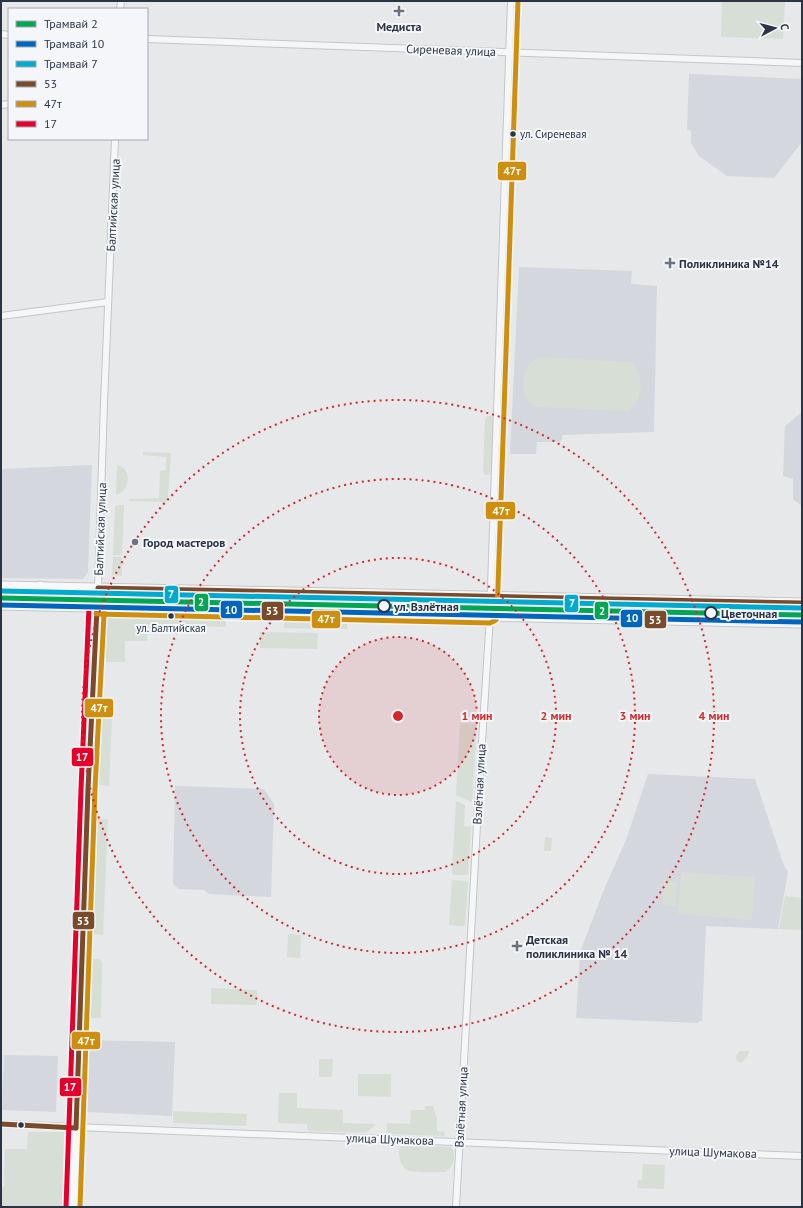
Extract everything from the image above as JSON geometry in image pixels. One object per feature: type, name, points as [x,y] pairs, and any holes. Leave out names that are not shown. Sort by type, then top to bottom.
[{"type":"main road","points":[[1,586],[801,603],[801,623],[1,605]]},
{"type":"main road","points":[[40,586],[40,606]]},
{"type":"main road","name":"Балтийская улица","points":[[73,1207],[88,789],[98,588]]},
{"type":"street","name":"Взлётная улица","points":[[456,1207],[480,765],[491,596],[511,1]]},
{"type":"street","name":"Сиреневая улица","points":[[148,39],[802,63]]},
{"type":"street","name":"Балтийская улица","points":[[98,588],[115,140]]},
{"type":"street","points":[[1,316],[108,302]]},
{"type":"street","name":"улица Шумакова","points":[[1,1124],[802,1156]]},
{"type":"shaded area","points":[[722,1],[785,1],[783,39],[721,37]]},
{"type":"shaded area","points":[[689,74],[802,79],[802,142],[774,178],[727,176],[699,156],[691,143],[691,131],[687,129]]},
{"type":"shaded area","points":[[519,267],[632,271],[631,284],[657,286],[654,432],[563,435],[560,442],[537,442],[536,454],[510,454]]},
{"type":"shaded area","points":[[539,357],[631,362],[639,373],[641,387],[640,394],[633,407],[628,411],[537,407],[528,401],[523,388],[523,381],[524,375],[530,364]]},
{"type":"shaded area","points":[[802,412],[802,506],[793,499],[793,479],[783,476],[785,426]]},
{"type":"shaded area","points":[[487,416],[492,416],[495,419],[493,470],[490,475],[485,475],[483,471],[485,419]]},
{"type":"shaded area","points":[[143,452],[171,453],[168,497],[166,502],[129,501],[130,499],[159,498],[160,471],[166,470],[166,457],[143,455]]},
{"type":"shaded area","points":[[92,465],[88,572],[83,579],[1,578],[1,469]]},
{"type":"shaded area","points":[[117,465],[126,471],[128,480],[127,485],[121,493],[116,495]]},
{"type":"shaded area","points":[[117,505],[124,505],[122,555],[113,555],[115,507]]},
{"type":"shaded area","points":[[113,557],[122,557],[122,576],[112,575]]},
{"type":"shaded area","points":[[110,611],[132,611],[146,616],[176,617],[191,612],[225,614],[226,627],[148,625],[147,641],[125,641],[125,662],[101,662],[102,618]]},
{"type":"shaded area","points":[[288,615],[319,616],[319,623],[347,624],[347,629],[284,628],[284,619]]},
{"type":"shaded area","points":[[260,632],[318,633],[317,649],[260,648]]},
{"type":"shaded area","points":[[104,714],[112,715],[109,786],[96,784],[99,716]]},
{"type":"shaded area","points":[[460,723],[477,724],[472,802],[456,795]]},
{"type":"shaded area","points":[[648,774],[755,779],[784,866],[788,872],[778,929],[706,926],[702,1021],[699,1021],[699,1023],[576,1018],[580,952],[605,887],[626,840]]},
{"type":"shaded area","points":[[175,786],[264,789],[274,804],[271,897],[209,894],[204,890],[179,889],[173,884]]},
{"type":"shaded area","points":[[456,801],[465,805],[464,826],[471,827],[468,874],[466,875],[454,875],[452,873]]},
{"type":"shaded area","points":[[95,819],[108,819],[103,935],[94,934],[91,932]]},
{"type":"shaded area","points":[[545,837],[552,838],[551,851],[544,851]]},
{"type":"shaded area","points":[[681,872],[755,877],[752,920],[678,914]]},
{"type":"shaded area","points":[[452,880],[466,881],[468,883],[465,925],[463,926],[449,925]]},
{"type":"shaded area","points":[[664,881],[677,882],[676,906],[663,905]]},
{"type":"shaded area","points":[[785,896],[802,898],[802,930],[779,929]]},
{"type":"shaded area","points":[[288,934],[301,935],[300,958],[287,957]]},
{"type":"shaded area","points":[[93,959],[99,959],[102,962],[101,1018],[88,1018],[91,987],[90,963]]},
{"type":"shaded area","points":[[211,988],[257,990],[257,1005],[211,1004]]},
{"type":"shaded area","points":[[89,1040],[175,1042],[172,1116],[86,1112]]},
{"type":"shaded area","points":[[740,1051],[749,1051],[747,1057],[741,1063],[737,1061],[736,1056]]},
{"type":"shaded area","points":[[4,1055],[58,1056],[56,1112],[2,1110]]},
{"type":"shaded area","points":[[319,1059],[333,1059],[332,1077],[319,1077]]},
{"type":"shaded area","points":[[358,1074],[391,1074],[391,1097],[358,1096]]},
{"type":"shaded area","points":[[279,1093],[297,1093],[297,1108],[343,1110],[343,1123],[376,1124],[366,1133],[309,1131],[307,1124],[278,1123]]},
{"type":"shaded area","points":[[426,1106],[433,1106],[437,1118],[437,1131],[445,1132],[444,1136],[386,1134],[387,1123],[410,1124],[411,1110],[425,1110]]},
{"type":"shaded area","points":[[173,1111],[247,1114],[246,1126],[173,1123]]},
{"type":"shaded area","points":[[28,1132],[64,1132],[62,1207],[1,1207],[1,1187],[4,1187],[5,1149],[27,1149]]},
{"type":"shaded area","points":[[403,1145],[450,1147],[454,1154],[453,1164],[445,1172],[406,1170],[402,1165],[399,1155],[399,1148]]},
{"type":"shaded area","points":[[643,1164],[665,1165],[664,1189],[637,1188],[638,1180],[642,1180]]},
{"type":"tram line","name":"7","points":[[1,591],[802,608]]},
{"type":"tram line","name":"2","points":[[1,598],[802,615]]},
{"type":"tram line","name":"10","points":[[1,605],[802,622]]},
{"type":"transit line","name":"47т","points":[[96,614],[490,623],[496,620],[518,1]]},
{"type":"transit line","name":"53","points":[[76,1128],[88,789],[98,588],[802,603]]},
{"type":"transit line","name":"17","points":[[802,610],[47,593],[48,599],[802,616]]},
{"type":"transit line","name":"47т","points":[[80,1207],[95,789],[105,595],[491,604]]},
{"type":"transit line","name":"17","points":[[66,1207],[89,607]]},
{"type":"transit line","name":"53","points":[[96,607],[802,623]]},
{"type":"transit line","name":"53","points":[[1,1124],[76,1128]]},
{"type":"place","name":"Медиста","points":[[399,11]]},
{"type":"place","name":"ул. Сиреневая","points":[[513,134]]},
{"type":"place","name":"Поликлиника №14","points":[[670,263]]},
{"type":"place","name":"Город мастеров","points":[[135,542]]},
{"type":"place","name":"ул. Взлётная","points":[[384,606]]},
{"type":"place","name":"Цветочная","points":[[711,613]]},
{"type":"place","name":"ул. Балтийская","points":[[171,616]]},
{"type":"place","name":"Детская поликлиника № 14","points":[[517,946]]}]
